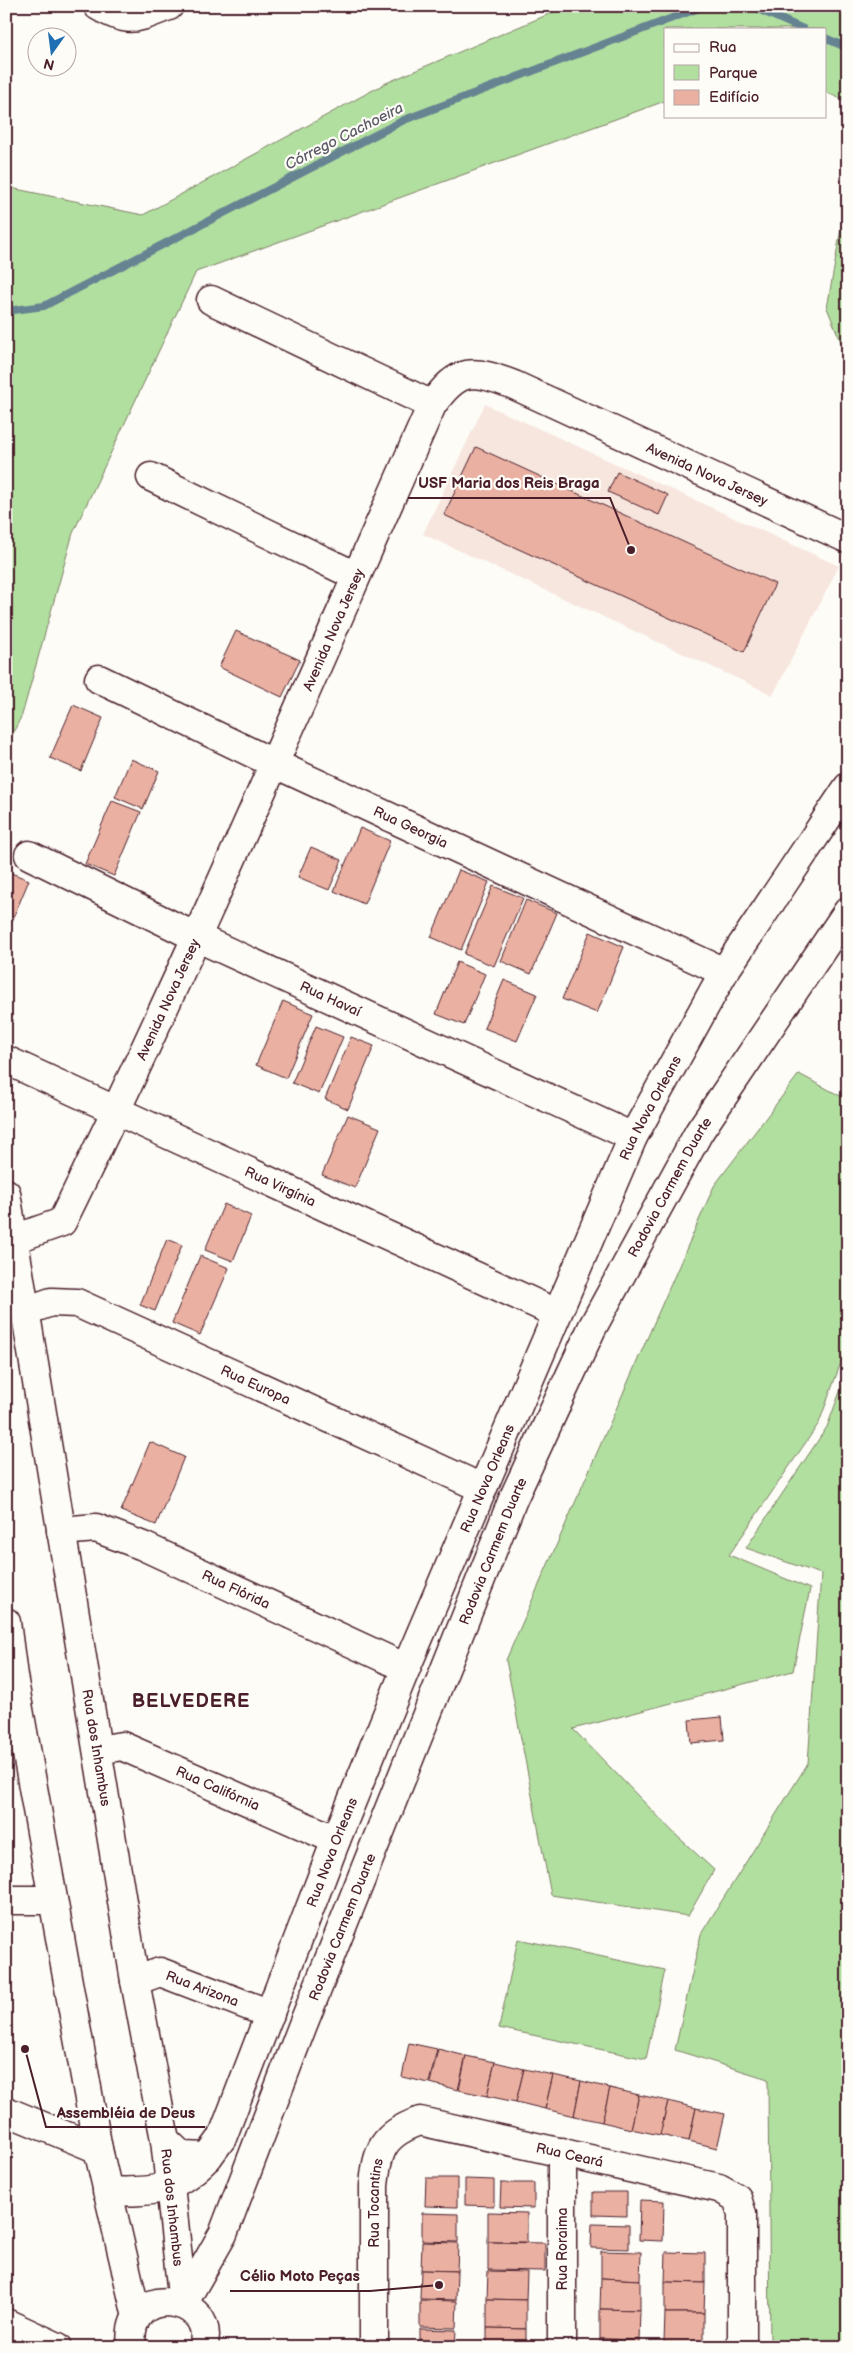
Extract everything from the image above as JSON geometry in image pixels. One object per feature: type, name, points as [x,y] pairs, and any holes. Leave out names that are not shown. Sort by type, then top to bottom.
[{"type":"street","points":[[98,6],[114,15],[169,6]]},
{"type":"street","points":[[211,300],[432,405]]},
{"type":"street","name":"Avenida Nova Jersey","points":[[9,1241],[62,1222],[117,1110],[196,937],[432,405],[447,384],[455,378],[477,374],[498,379],[848,539]]},
{"type":"street","points":[[152,477],[356,576]]},
{"type":"street","name":"Rua Georgia","points":[[99,679],[273,763],[724,972]]},
{"type":"street","name":"Rua Nova Orleans","points":[[108,2191],[142,2192],[170,2186],[190,2176],[208,2157],[222,2138],[336,1840],[406,1668],[556,1313],[633,1137],[724,972],[848,786]]},
{"type":"street","name":"Rua Havaí","points":[[29,856],[196,937],[633,1137]]},
{"type":"street","name":"Rodovia Carmem Duarte","points":[[183,2304],[223,2234],[302,2026],[513,1499],[592,1328],[699,1132],[848,911]]},
{"type":"street","name":"Rua Virgínia","points":[[6,1060],[556,1313]]},
{"type":"street","name":"Rua dos Inhambus","points":[[6,1193],[9,1241],[26,1311],[135,1981],[165,2140],[183,2304]]},
{"type":"street","name":"Rua Europa","points":[[26,1311],[51,1302],[78,1303],[482,1488]]},
{"type":"street","name":"Rua Flórida","points":[[61,1531],[96,1528],[142,1546],[406,1668]]},
{"type":"street","points":[[6,1622],[10,1676],[98,2149],[137,2317]]},
{"type":"street","name":"Rua Califórnia","points":[[98,1750],[122,1746],[336,1840]]},
{"type":"street","points":[[6,1898],[11,1900],[53,1900]]},
{"type":"street","name":"Rua Arizona","points":[[135,1981],[160,1972],[270,2014]]},
{"type":"street","points":[[6,2111],[98,2149]]},
{"type":"street","name":"Rua Ceará","points":[[400,2128],[420,2121],[719,2188],[737,2198],[742,2214],[742,2347]]},
{"type":"street","name":"Rua Tocantins","points":[[374,2347],[374,2186],[376,2161],[384,2145],[400,2128]]},
{"type":"street","points":[[165,2140],[182,2156],[208,2157]]},
{"type":"street","name":"Rua Roraima","points":[[562,2152],[562,2347]]},
{"type":"street","name":"Rodovia Carmem Duarte","points":[[203,2336],[223,2234]]},
{"type":"street","points":[[131,2347],[131,2331],[137,2317],[148,2306],[163,2301],[183,2304],[194,2311],[203,2336]]},
{"type":"street","points":[[6,2323],[58,2347]]},
{"type":"shaded area","points":[[485,404],[839,566],[773,695],[423,534]]},
{"type":"green space","points":[[568,6],[848,6],[848,102],[826,92],[826,28],[664,28],[664,101],[196,272],[73,533],[22,715],[6,747],[6,187],[143,215],[386,83]]},
{"type":"green space","points":[[848,189],[848,359],[827,308]]},
{"type":"green space","points":[[799,1074],[848,1100],[848,1343],[819,1423],[729,1555],[810,1589],[793,1671],[573,1729],[676,1835],[714,1870],[688,1916],[551,1895],[506,1660],[714,1186]]},
{"type":"green space","points":[[848,1370],[848,2347],[770,2347],[768,2079],[675,2050],[701,1934],[808,1763],[821,1574],[746,1548],[827,1427]]},
{"type":"green space","points":[[518,1939],[665,1970],[646,2059],[499,2028]]},
{"type":"building","points":[[476,447],[775,584],[744,652],[444,515]]},
{"type":"building","points":[[617,472],[668,495],[659,515],[608,492]]},
{"type":"building","points":[[236,631],[300,660],[282,697],[219,667]]},
{"type":"building","points":[[73,705],[103,718],[81,771],[50,758]]},
{"type":"building","points":[[131,759],[159,771],[143,809],[115,797]]},
{"type":"building","points":[[112,801],[141,812],[114,876],[85,864]]},
{"type":"building","points":[[360,828],[390,841],[364,904],[334,891]]},
{"type":"building","points":[[311,847],[342,860],[329,890],[298,877]]},
{"type":"building","points":[[459,870],[489,882],[461,950],[431,937]]},
{"type":"building","points":[[6,871],[29,880],[6,935]]},
{"type":"building","points":[[493,886],[523,898],[494,966],[464,954]]},
{"type":"building","points":[[526,900],[557,913],[531,974],[501,961]]},
{"type":"building","points":[[590,932],[624,947],[597,1013],[562,999]]},
{"type":"building","points":[[457,962],[485,974],[464,1025],[436,1014]]},
{"type":"building","points":[[504,980],[537,994],[517,1041],[484,1028]]},
{"type":"building","points":[[283,1001],[313,1014],[286,1078],[256,1065]]},
{"type":"building","points":[[316,1026],[343,1037],[319,1094],[292,1083]]},
{"type":"building","points":[[351,1037],[374,1046],[348,1109],[325,1099]]},
{"type":"building","points":[[348,1115],[380,1128],[355,1188],[322,1175]]},
{"type":"building","points":[[224,1204],[251,1216],[233,1261],[205,1250]]},
{"type":"building","points":[[167,1239],[182,1245],[155,1311],[140,1305]]},
{"type":"building","points":[[200,1256],[229,1268],[200,1335],[172,1323]]},
{"type":"building","points":[[150,1442],[184,1457],[156,1525],[121,1511]]},
{"type":"building","points":[[722,1717],[724,1740],[691,1743],[689,1720]]},
{"type":"building","points":[[409,2043],[437,2049],[429,2083],[402,2077]]},
{"type":"building","points":[[438,2049],[466,2056],[458,2090],[430,2083]]},
{"type":"building","points":[[466,2056],[495,2062],[487,2096],[459,2090]]},
{"type":"building","points":[[495,2062],[524,2069],[516,2102],[487,2096]]},
{"type":"building","points":[[524,2069],[553,2075],[545,2109],[516,2102]]},
{"type":"building","points":[[553,2075],[581,2081],[574,2116],[545,2109]]},
{"type":"building","points":[[581,2081],[610,2088],[602,2122],[574,2116]]},
{"type":"building","points":[[610,2088],[639,2095],[631,2129],[602,2122]]},
{"type":"building","points":[[639,2095],[668,2101],[660,2135],[631,2129]]},
{"type":"building","points":[[668,2101],[696,2108],[689,2141],[660,2135]]},
{"type":"building","points":[[696,2108],[725,2114],[717,2148],[689,2141]]},
{"type":"building","points":[[426,2178],[457,2178],[457,2207],[425,2206]]},
{"type":"building","points":[[465,2179],[494,2180],[494,2206],[465,2205]]},
{"type":"building","points":[[501,2183],[534,2183],[534,2208],[500,2207]]},
{"type":"building","points":[[593,2192],[627,2192],[627,2216],[593,2215]]},
{"type":"building","points":[[640,2200],[664,2201],[663,2241],[639,2240]]},
{"type":"building","points":[[488,2212],[527,2213],[527,2242],[488,2242]]},
{"type":"building","points":[[422,2213],[458,2214],[458,2242],[422,2241]]},
{"type":"building","points":[[592,2224],[629,2225],[629,2249],[591,2248]]},
{"type":"building","points":[[422,2242],[458,2243],[457,2271],[421,2270]]},
{"type":"building","points":[[488,2242],[545,2243],[545,2271],[488,2270]]},
{"type":"building","points":[[601,2251],[641,2252],[640,2280],[601,2278]]},
{"type":"building","points":[[666,2252],[705,2253],[705,2283],[665,2282]]},
{"type":"building","points":[[421,2270],[457,2271],[456,2300],[420,2299]]},
{"type":"building","points":[[488,2271],[527,2272],[526,2300],[487,2299]]},
{"type":"building","points":[[601,2278],[640,2280],[640,2310],[600,2309]]},
{"type":"building","points":[[665,2282],[705,2283],[704,2313],[665,2313]]},
{"type":"building","points":[[487,2299],[526,2300],[526,2329],[487,2328]]},
{"type":"building","points":[[420,2300],[457,2301],[456,2328],[420,2327]]},
{"type":"building","points":[[600,2309],[640,2310],[639,2340],[600,2339]]},
{"type":"building","points":[[665,2313],[704,2313],[704,2344],[664,2343]]},
{"type":"building","points":[[487,2328],[526,2329],[526,2347],[487,2347]]},
{"type":"building","points":[[420,2329],[456,2330],[455,2347],[420,2347]]},
{"type":"building","points":[[600,2339],[639,2340],[639,2347],[600,2347]]},
{"type":"building","points":[[664,2343],[704,2344],[704,2347],[664,2347]]},
{"type":"waterway","name":"Córrego Cachoeira","points":[[6,311],[44,306],[404,120],[704,6]]},
{"type":"waterway","name":"Córrego Cachoeira","points":[[751,6],[801,28]]},
{"type":"waterway","name":"Córrego Cachoeira","points":[[826,38],[848,48]]},
{"type":"place","name":"USF Maria dos Reis Braga","points":[[631,550]]},
{"type":"place","name":"Assembléia de Deus","points":[[25,2049]]},
{"type":"place","name":"Célio Moto Peças","points":[[439,2285]]},
{"type":"district","name":"BELVEDERE","points":[[191,1700]]}]
